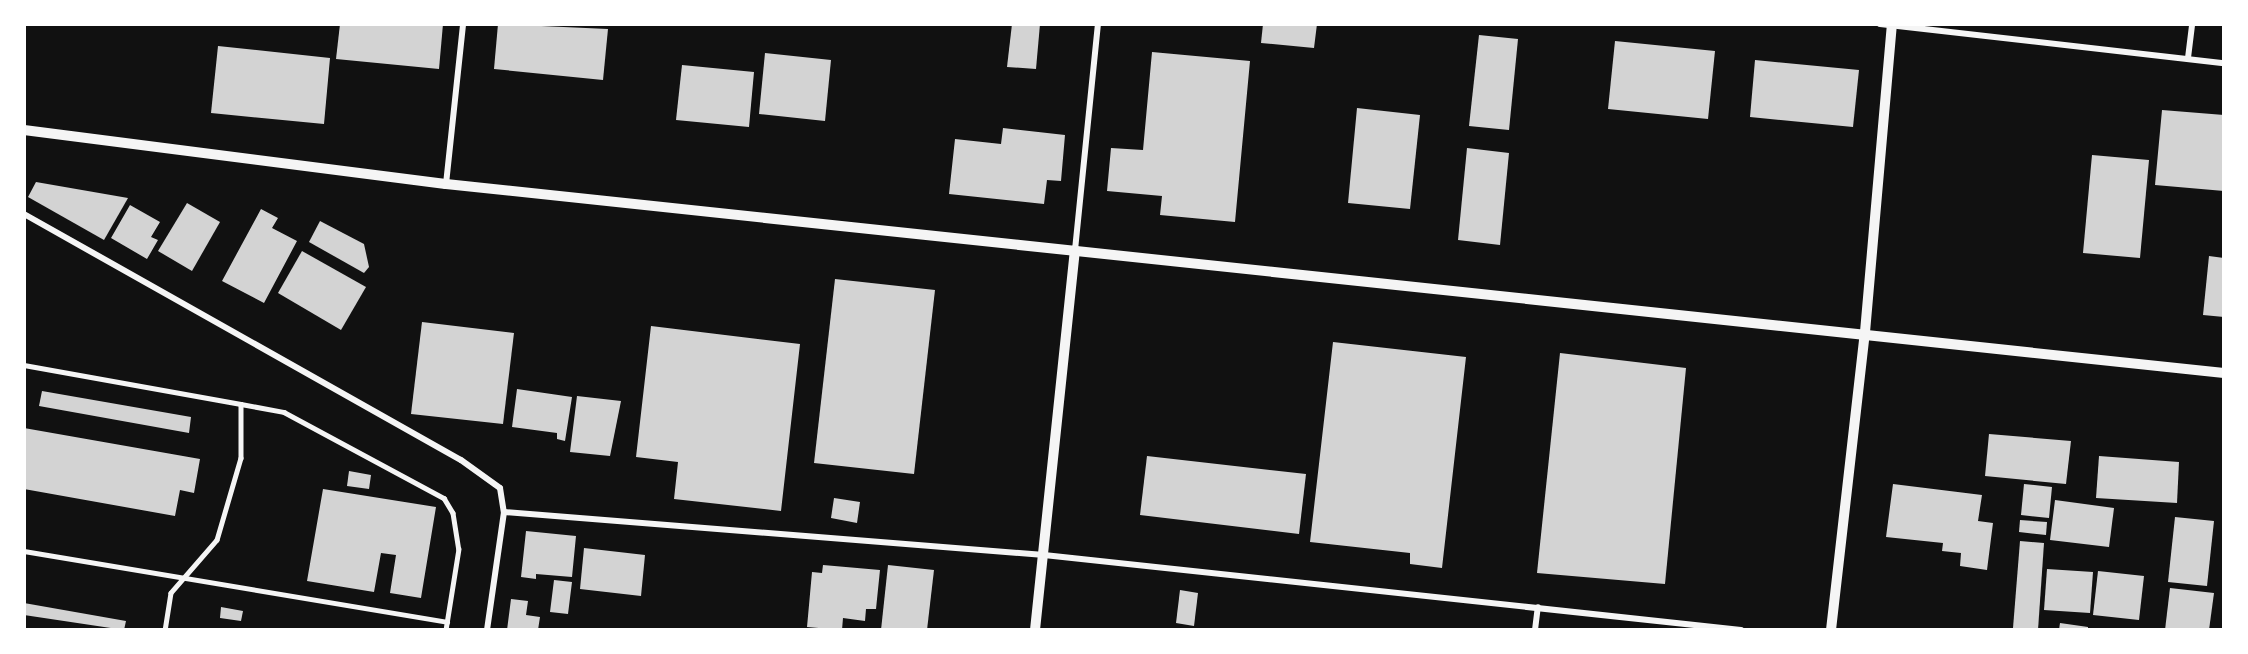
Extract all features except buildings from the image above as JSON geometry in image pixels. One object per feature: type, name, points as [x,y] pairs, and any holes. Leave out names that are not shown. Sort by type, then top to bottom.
[{"type":"street","points":[[446,184],[463,24]]},
{"type":"street","points":[[1035,630],[1098,24]]},
{"type":"street","points":[[1831,630],[1865,332],[1888,24],[2224,63]]},
{"type":"street","points":[[2188,58],[2192,24]]},
{"type":"street","points":[[24,130],[446,184],[1865,332],[2224,373]]},
{"type":"street","points":[[24,214],[461,460],[500,488],[504,512],[487,630]]},
{"type":"street","points":[[504,512],[1044,555],[1741,630]]},
{"type":"street","points":[[1535,630],[1538,608]]},
{"type":"lane","points":[[24,365],[284,412],[444,498],[453,513],[459,549],[446,630]]},
{"type":"lane","points":[[165,630],[171,593],[217,540],[241,458],[241,404]]},
{"type":"lane","points":[[24,550],[183,580],[447,622]]}]
